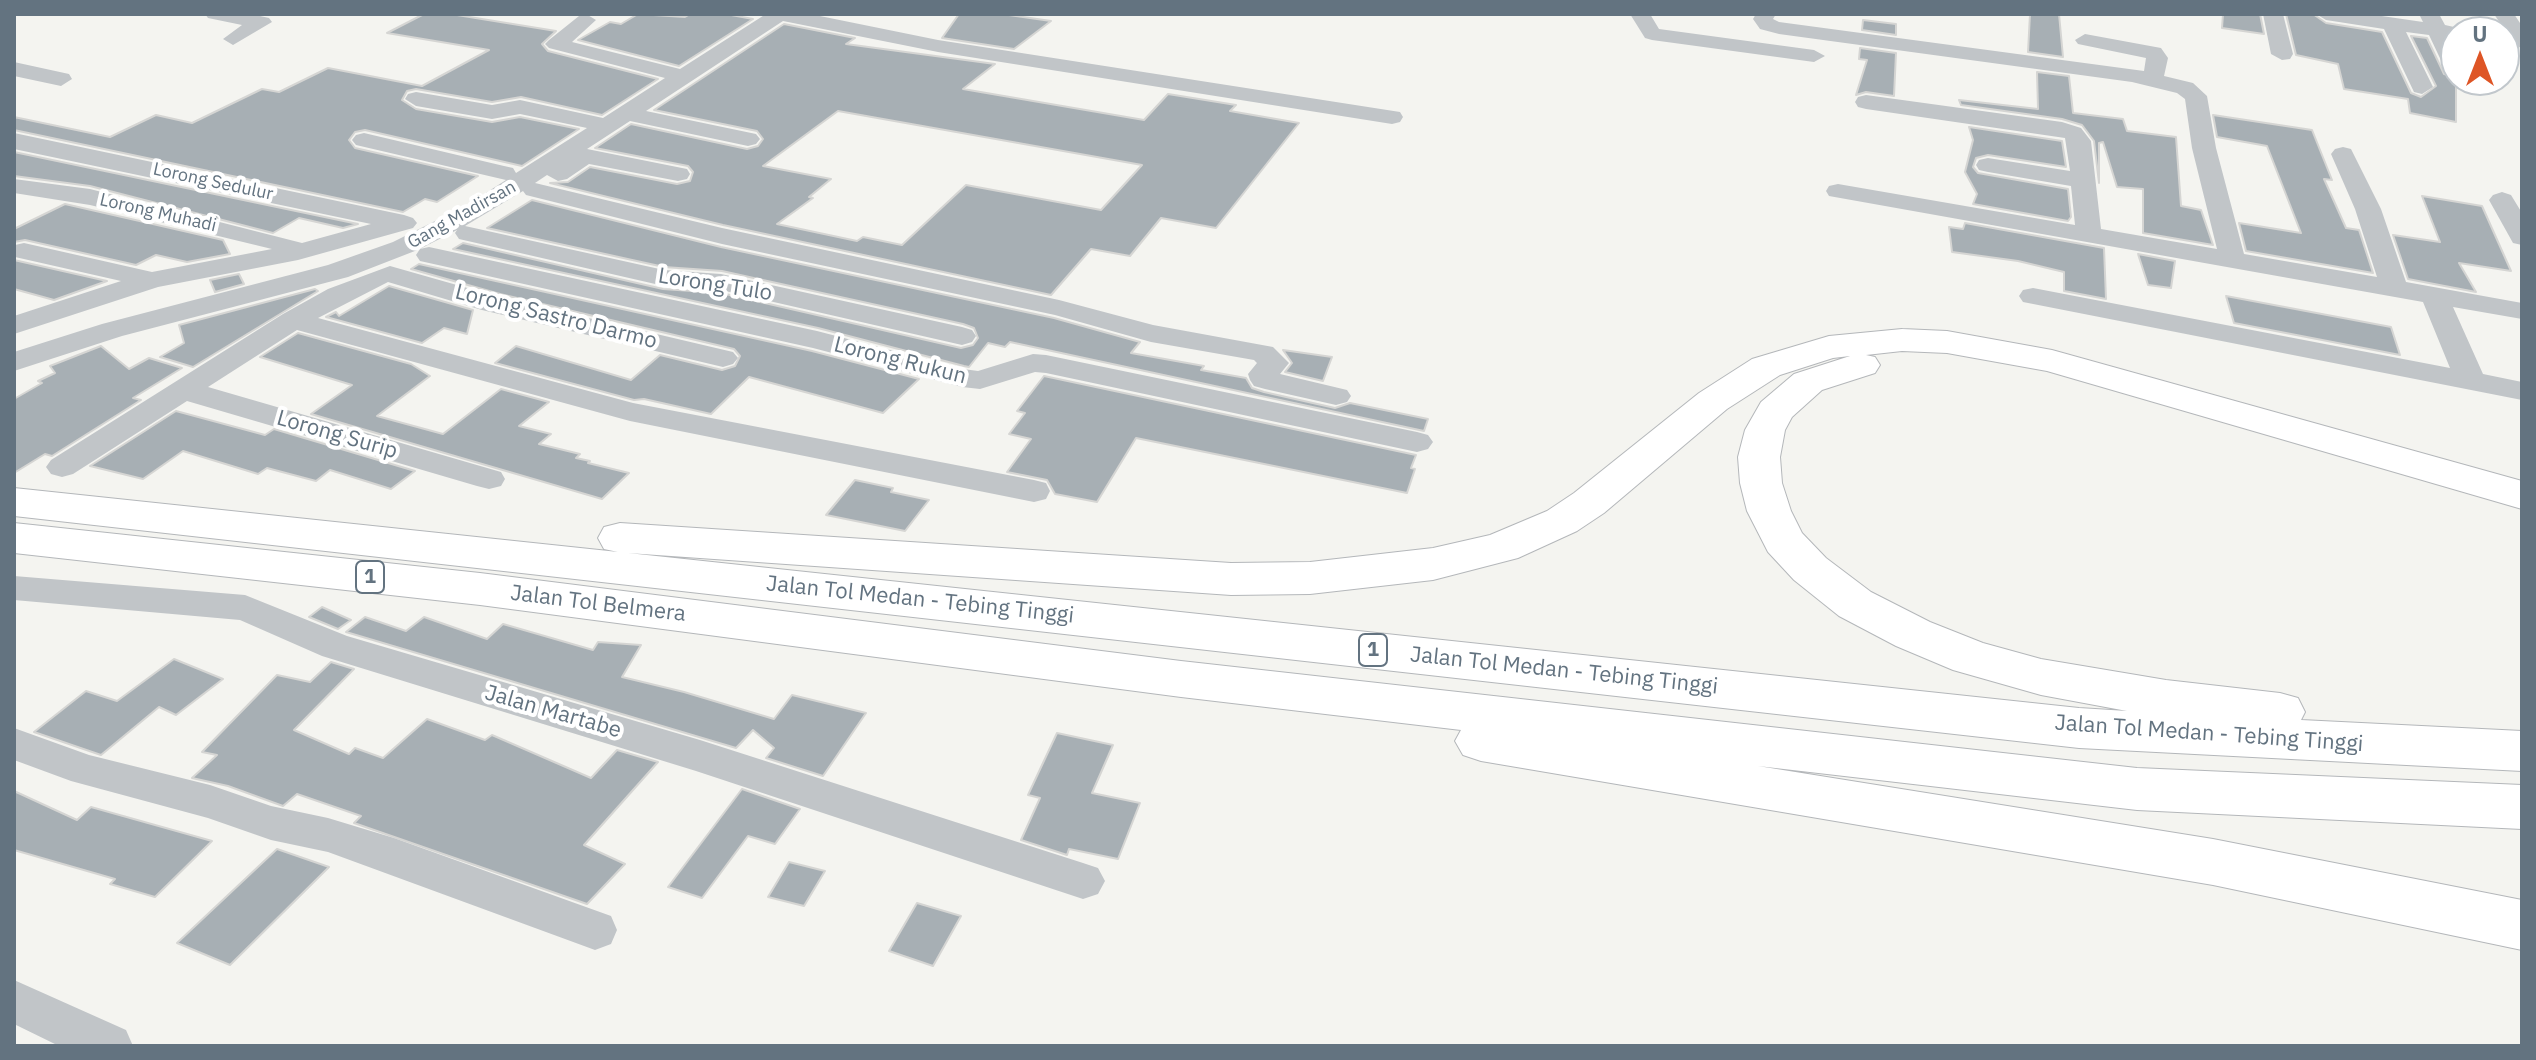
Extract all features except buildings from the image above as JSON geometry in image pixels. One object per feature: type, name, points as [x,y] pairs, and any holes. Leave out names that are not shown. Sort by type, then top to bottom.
[{"type":"highway","points":[[226,523],[419,524],[1231,579],[1378,572],[1469,557],[1533,535],[1562,521],[1589,503],[1713,401],[1766,367],[1794,355],[1829,347],[1902,340],[1959,344],[2052,361],[2522,495]]},
{"type":"highway","points":[[2522,518],[2045,381],[1992,368],[1946,362],[1867,363],[1808,382],[1775,411],[1765,430],[1759,457],[1761,483],[1769,511],[1784,541],[1810,569],[1855,604],[1913,634],[1970,657],[2041,677],[2166,699],[2344,720],[2522,734]]},
{"type":"highway","name":"1","points":[[14,502],[226,523]]},
{"type":"highway","name":"Jalan Tol Medan - Tebing Tinggi","points":[[226,523],[2079,728],[2522,751]]},
{"type":"highway","name":"Jalan Tol Belmera","points":[[14,538],[480,589],[1181,679]]},
{"type":"highway","points":[[1181,679],[1470,739],[2213,862],[2522,925]]},
{"type":"highway","name":"1","points":[[1181,679],[2137,789],[2522,807]]},
{"type":"street","points":[[215,14],[262,22],[233,39]]},
{"type":"street","points":[[17,322],[152,280],[357,238],[522,180],[576,154],[615,119],[780,14],[938,46],[1392,117]]},
{"type":"street","points":[[1640,14],[1652,34],[1841,59]]},
{"type":"street","points":[[2273,14],[2282,54]]},
{"type":"street","points":[[2326,14],[2392,24],[2440,25]]},
{"type":"street","points":[[2504,14],[2522,42]]},
{"type":"street","points":[[1738,22],[1767,19],[2153,79],[2185,88],[2196,96],[2204,148],[2233,262]]},
{"type":"street","points":[[586,20],[556,44],[681,76]]},
{"type":"street","points":[[2392,24],[2422,87]]},
{"type":"street","points":[[938,46],[960,31]]},
{"type":"street","points":[[2085,40],[2153,53],[2157,58],[2153,79]]},
{"type":"street","points":[[1017,59],[1037,44]]},
{"type":"street","points":[[14,69],[61,79]]},
{"type":"street","points":[[416,99],[492,112],[520,107],[748,139]]},
{"type":"street","points":[[1866,102],[2073,133],[2079,141],[2089,236]]},
{"type":"street","points":[[364,140],[722,236],[1059,308],[1151,333],[1263,353],[1274,363],[1263,374],[1265,380],[1336,396]]},
{"type":"street","name":"Lorong Sedulur","points":[[17,142],[404,223]]},
{"type":"street","points":[[576,154],[678,174]]},
{"type":"street","points":[[2343,154],[2368,209],[2394,289]]},
{"type":"street","points":[[1988,165],[2083,180]]},
{"type":"street","points":[[62,467],[293,320],[468,233],[522,180]]},
{"type":"street","name":"Gang Madirsan","points":[[14,362],[112,330],[338,271],[442,229],[522,180]]},
{"type":"street","name":"Lorong Muhadi","points":[[14,186],[90,197],[284,244],[298,252]]},
{"type":"street","points":[[1838,191],[2522,311]]},
{"type":"street","points":[[2502,200],[2522,237]]},
{"type":"street","name":"Lorong Tulo","points":[[468,233],[664,278],[721,282],[962,336]]},
{"type":"street","points":[[24,251],[152,280]]},
{"type":"street","name":"Lorong Rukun","points":[[429,255],[817,340],[962,378],[980,380],[1033,363],[1046,364],[1417,442]]},
{"type":"street","name":"Lorong Sastro Darmo","points":[[390,274],[492,304],[723,358]]},
{"type":"street","points":[[2033,296],[2522,391]]},
{"type":"street","points":[[2435,297],[2471,382]]},
{"type":"street","points":[[293,320],[630,412],[1034,491]]},
{"type":"street","name":"Lorong Surip","points":[[184,390],[489,479]]},
{"type":"street","name":"Jalan Martabe","points":[[14,588],[245,608],[335,646],[700,756],[1083,881]]},
{"type":"street","points":[[14,744],[85,770],[394,856],[595,930]]},
{"type":"street","points":[[14,1001],[109,1046]]}]
